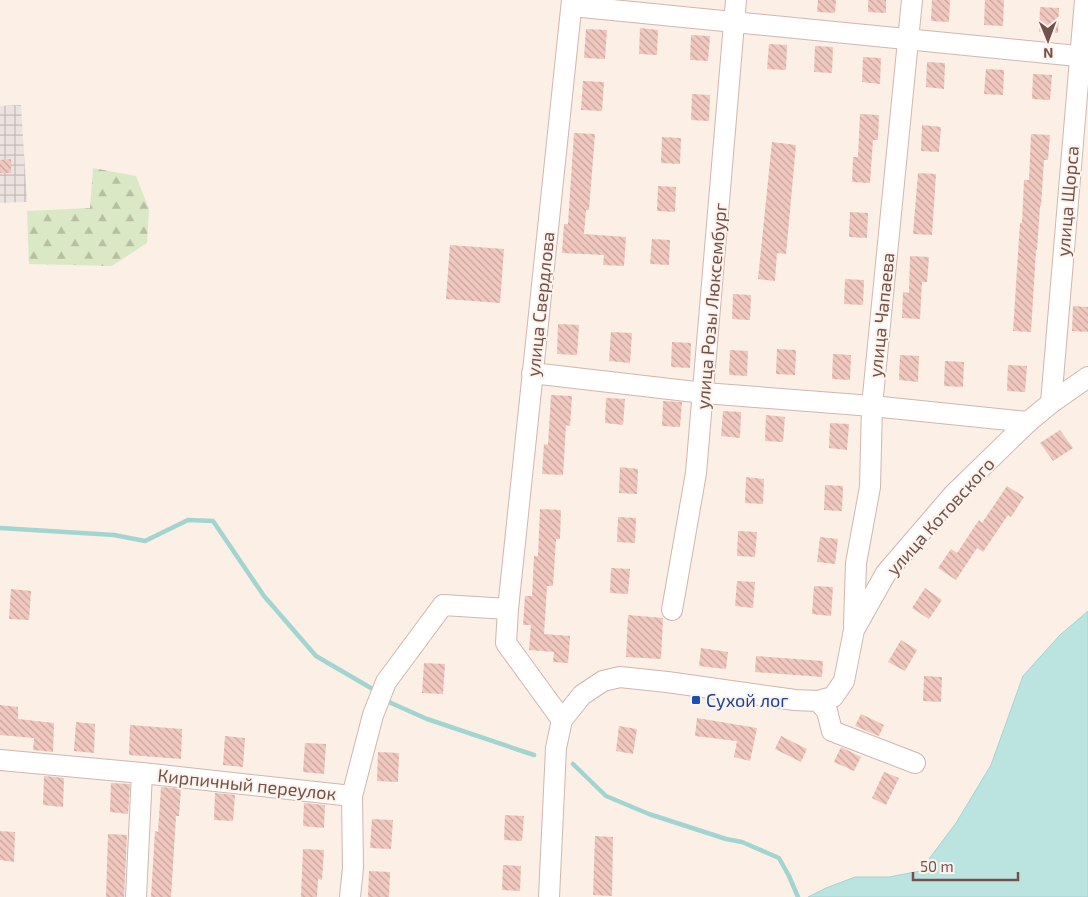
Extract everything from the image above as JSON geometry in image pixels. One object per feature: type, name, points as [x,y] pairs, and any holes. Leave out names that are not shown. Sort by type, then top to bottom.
[{"type":"street","name":"улица Розы Люксембург","points":[[672,610],[696,473],[736,0]]},
{"type":"street","name":"улица Чапаева","points":[[854,630],[856,563],[870,486],[872,406],[912,0]]},
{"type":"street","name":"улица Щорса","points":[[1051,403],[1084,57],[1084,0]]},
{"type":"street","points":[[572,3],[734,22],[1084,57]]},
{"type":"street","name":"улица Свердлова","points":[[562,720],[506,643],[532,373],[572,3]]},
{"type":"street","points":[[532,373],[704,393],[872,406],[1028,422]]},
{"type":"street","name":"улица Котовского","points":[[818,701],[833,697],[844,681],[854,630],[886,573],[953,495],[1028,422],[1088,377]]},
{"type":"street","points":[[350,897],[353,868],[352,796],[373,715],[386,682],[443,605],[508,609]]},
{"type":"street","points":[[549,897],[556,748],[562,720],[582,695],[603,682],[620,677],[795,700],[818,701],[827,711],[832,731],[915,764]]},
{"type":"street","name":"Кирпичный переулок","points":[[0,760],[142,772],[352,796]]},
{"type":"street","name":"Кирпичный переулок","points":[[136,897],[142,772]]},
{"type":"shaded area","points":[[21,105],[27,202],[0,203],[0,106]]},
{"type":"green space","points":[[93,168],[136,176],[149,209],[147,243],[112,266],[29,264],[27,211],[90,208]]},
{"type":"water","points":[[1088,611],[1088,897],[808,897],[855,877],[889,877],[920,871],[956,823],[991,765],[1023,676],[1060,635]]},
{"type":"building","points":[[818,0],[836,0],[835,13],[817,12]]},
{"type":"building","points":[[868,0],[886,0],[886,13],[868,12]]},
{"type":"building","points":[[932,0],[950,0],[949,22],[931,21]]},
{"type":"building","points":[[985,0],[1004,0],[1003,26],[984,25]]},
{"type":"building","points":[[1040,7],[1059,8],[1058,33],[1039,32]]},
{"type":"building","points":[[640,28],[658,30],[657,55],[639,54]]},
{"type":"building","points":[[586,29],[607,30],[605,59],[584,58]]},
{"type":"building","points":[[691,35],[710,36],[708,61],[690,60]]},
{"type":"building","points":[[769,44],[787,45],[786,70],[767,69]]},
{"type":"building","points":[[815,46],[833,47],[832,73],[814,72]]},
{"type":"building","points":[[863,57],[881,58],[880,84],[862,82]]},
{"type":"building","points":[[927,62],[945,63],[944,89],[926,87]]},
{"type":"building","points":[[986,69],[1004,70],[1003,95],[984,94]]},
{"type":"building","points":[[1033,74],[1052,75],[1050,100],[1032,99]]},
{"type":"building","points":[[583,81],[604,82],[602,111],[581,110]]},
{"type":"building","points":[[692,94],[710,95],[709,121],[691,120]]},
{"type":"building","points":[[860,114],[879,115],[878,140],[873,140],[870,183],[852,182],[853,157],[858,157]]},
{"type":"building","points":[[922,125],[941,127],[939,152],[921,151]]},
{"type":"building","points":[[574,133],[595,134],[589,210],[586,210],[584,234],[626,237],[624,266],[603,265],[604,255],[562,253],[564,224],[568,224]]},
{"type":"building","points":[[1031,134],[1050,135],[1048,160],[1044,160],[1031,332],[1013,331],[1020,223],[1022,223],[1024,180],[1029,180]]},
{"type":"building","points":[[662,137],[681,138],[680,164],[661,163]]},
{"type":"building","points":[[772,142],[796,145],[786,254],[777,253],[775,281],[758,279]]},
{"type":"building","points":[[11,159],[11,173],[0,173],[0,160]]},
{"type":"building","points":[[918,173],[936,174],[932,235],[913,234]]},
{"type":"building","points":[[658,186],[676,187],[675,212],[657,211]]},
{"type":"building","points":[[850,212],[868,213],[867,238],[849,237]]},
{"type":"building","points":[[652,239],[670,240],[669,265],[650,264]]},
{"type":"building","points":[[450,245],[504,249],[500,303],[446,299]]},
{"type":"building","points":[[910,256],[929,257],[927,282],[922,282],[920,319],[902,318],[903,292],[909,293]]},
{"type":"building","points":[[845,279],[864,280],[863,305],[844,304]]},
{"type":"building","points":[[733,294],[751,295],[750,320],[732,319]]},
{"type":"building","points":[[1073,306],[1088,307],[1088,332],[1072,331]]},
{"type":"building","points":[[558,324],[579,325],[577,355],[557,354]]},
{"type":"building","points":[[611,332],[632,333],[630,363],[609,361]]},
{"type":"building","points":[[672,342],[691,343],[690,368],[671,367]]},
{"type":"building","points":[[777,349],[796,350],[795,375],[776,374]]},
{"type":"building","points":[[730,350],[748,351],[747,376],[729,375]]},
{"type":"building","points":[[833,354],[851,355],[850,380],[832,379]]},
{"type":"building","points":[[900,355],[919,356],[918,382],[899,380]]},
{"type":"building","points":[[945,361],[964,362],[963,387],[944,386]]},
{"type":"building","points":[[1008,365],[1027,366],[1025,392],[1007,391]]},
{"type":"building","points":[[551,395],[572,396],[570,426],[566,425],[563,475],[542,474],[544,444],[548,445]]},
{"type":"building","points":[[606,398],[625,399],[623,425],[605,423]]},
{"type":"building","points":[[663,401],[682,402],[680,427],[662,426]]},
{"type":"building","points":[[723,411],[741,412],[740,438],[721,436]]},
{"type":"building","points":[[766,415],[785,417],[783,442],[765,441]]},
{"type":"building","points":[[830,423],[849,424],[847,450],[829,448]]},
{"type":"building","points":[[1060,430],[1073,448],[1053,461],[1040,443]]},
{"type":"building","points":[[620,467],[638,469],[637,494],[619,493]]},
{"type":"building","points":[[746,477],[764,479],[763,504],[745,503]]},
{"type":"building","points":[[825,485],[843,486],[842,511],[824,510]]},
{"type":"building","points":[[1007,486],[1024,497],[1011,517],[1008,515],[983,552],[977,548],[956,580],[938,568],[951,549],[957,553],[979,520],[982,523]]},
{"type":"building","points":[[540,509],[561,510],[560,539],[556,539],[553,586],[547,586],[544,634],[570,636],[568,663],[553,662],[554,652],[529,650],[531,625],[523,625],[525,596],[532,596],[534,556],[538,556]]},
{"type":"building","points":[[618,517],[636,518],[635,543],[617,542]]},
{"type":"building","points":[[738,531],[757,532],[755,557],[737,556]]},
{"type":"building","points":[[820,537],[838,539],[835,564],[817,562]]},
{"type":"building","points":[[611,568],[630,569],[628,594],[610,593]]},
{"type":"building","points":[[737,581],[755,582],[753,608],[735,606]]},
{"type":"building","points":[[814,586],[833,587],[831,616],[812,614]]},
{"type":"building","points":[[925,588],[942,600],[929,619],[912,608]]},
{"type":"building","points":[[11,589],[31,591],[29,620],[9,619]]},
{"type":"building","points":[[628,615],[663,618],[661,659],[626,657]]},
{"type":"building","points":[[901,640],[917,650],[905,671],[888,662]]},
{"type":"building","points":[[701,648],[728,652],[726,669],[699,666]]},
{"type":"building","points":[[756,656],[823,661],[822,677],[755,672]]},
{"type":"building","points":[[424,663],[445,664],[443,694],[422,693]]},
{"type":"building","points":[[924,676],[942,677],[941,702],[923,701]]},
{"type":"building","points":[[0,705],[18,707],[18,719],[54,723],[53,752],[33,750],[34,738],[0,735]]},
{"type":"building","points":[[861,714],[884,725],[879,736],[855,726]]},
{"type":"building","points":[[697,718],[757,728],[750,761],[734,757],[737,741],[695,736]]},
{"type":"building","points":[[76,722],[95,724],[94,753],[74,751]]},
{"type":"building","points":[[130,725],[182,729],[181,759],[129,755]]},
{"type":"building","points":[[619,726],[637,729],[633,754],[616,751]]},
{"type":"building","points":[[225,736],[245,738],[243,767],[223,765]]},
{"type":"building","points":[[781,736],[807,749],[801,762],[775,749]]},
{"type":"building","points":[[305,743],[326,744],[324,774],[303,772]]},
{"type":"building","points":[[841,747],[861,757],[854,771],[834,762]]},
{"type":"building","points":[[378,752],[399,753],[398,782],[377,781]]},
{"type":"building","points":[[884,772],[899,778],[886,805],[872,798]]},
{"type":"building","points":[[44,776],[64,778],[63,807],[43,805]]},
{"type":"building","points":[[111,783],[130,784],[128,814],[110,812]]},
{"type":"building","points":[[161,787],[181,789],[179,816],[176,816],[171,897],[151,897],[155,831],[158,832]]},
{"type":"building","points":[[215,793],[235,795],[233,821],[214,820]]},
{"type":"building","points":[[304,803],[325,805],[324,828],[303,826]]},
{"type":"building","points":[[505,815],[524,816],[522,841],[504,840]]},
{"type":"building","points":[[372,819],[393,820],[391,849],[370,848]]},
{"type":"building","points":[[0,831],[15,832],[14,862],[0,860]]},
{"type":"building","points":[[108,834],[127,835],[124,897],[106,897]]},
{"type":"building","points":[[595,836],[613,837],[612,896],[593,895]]},
{"type":"building","points":[[303,849],[324,850],[322,880],[318,879],[317,897],[301,897]]},
{"type":"building","points":[[503,865],[521,866],[520,891],[502,890]]},
{"type":"building","points":[[369,871],[390,872],[389,897],[368,897]]},
{"type":"waterway","points":[[0,528],[114,535],[145,541],[188,520],[213,521],[264,596],[316,656],[376,691]]},
{"type":"waterway","points":[[386,699],[427,719],[534,755]]},
{"type":"waterway","points":[[573,764],[606,796],[649,814],[726,839],[742,842],[779,858],[798,897]]},
{"type":"place","name":"Сухой лог","points":[[696,700]]}]
